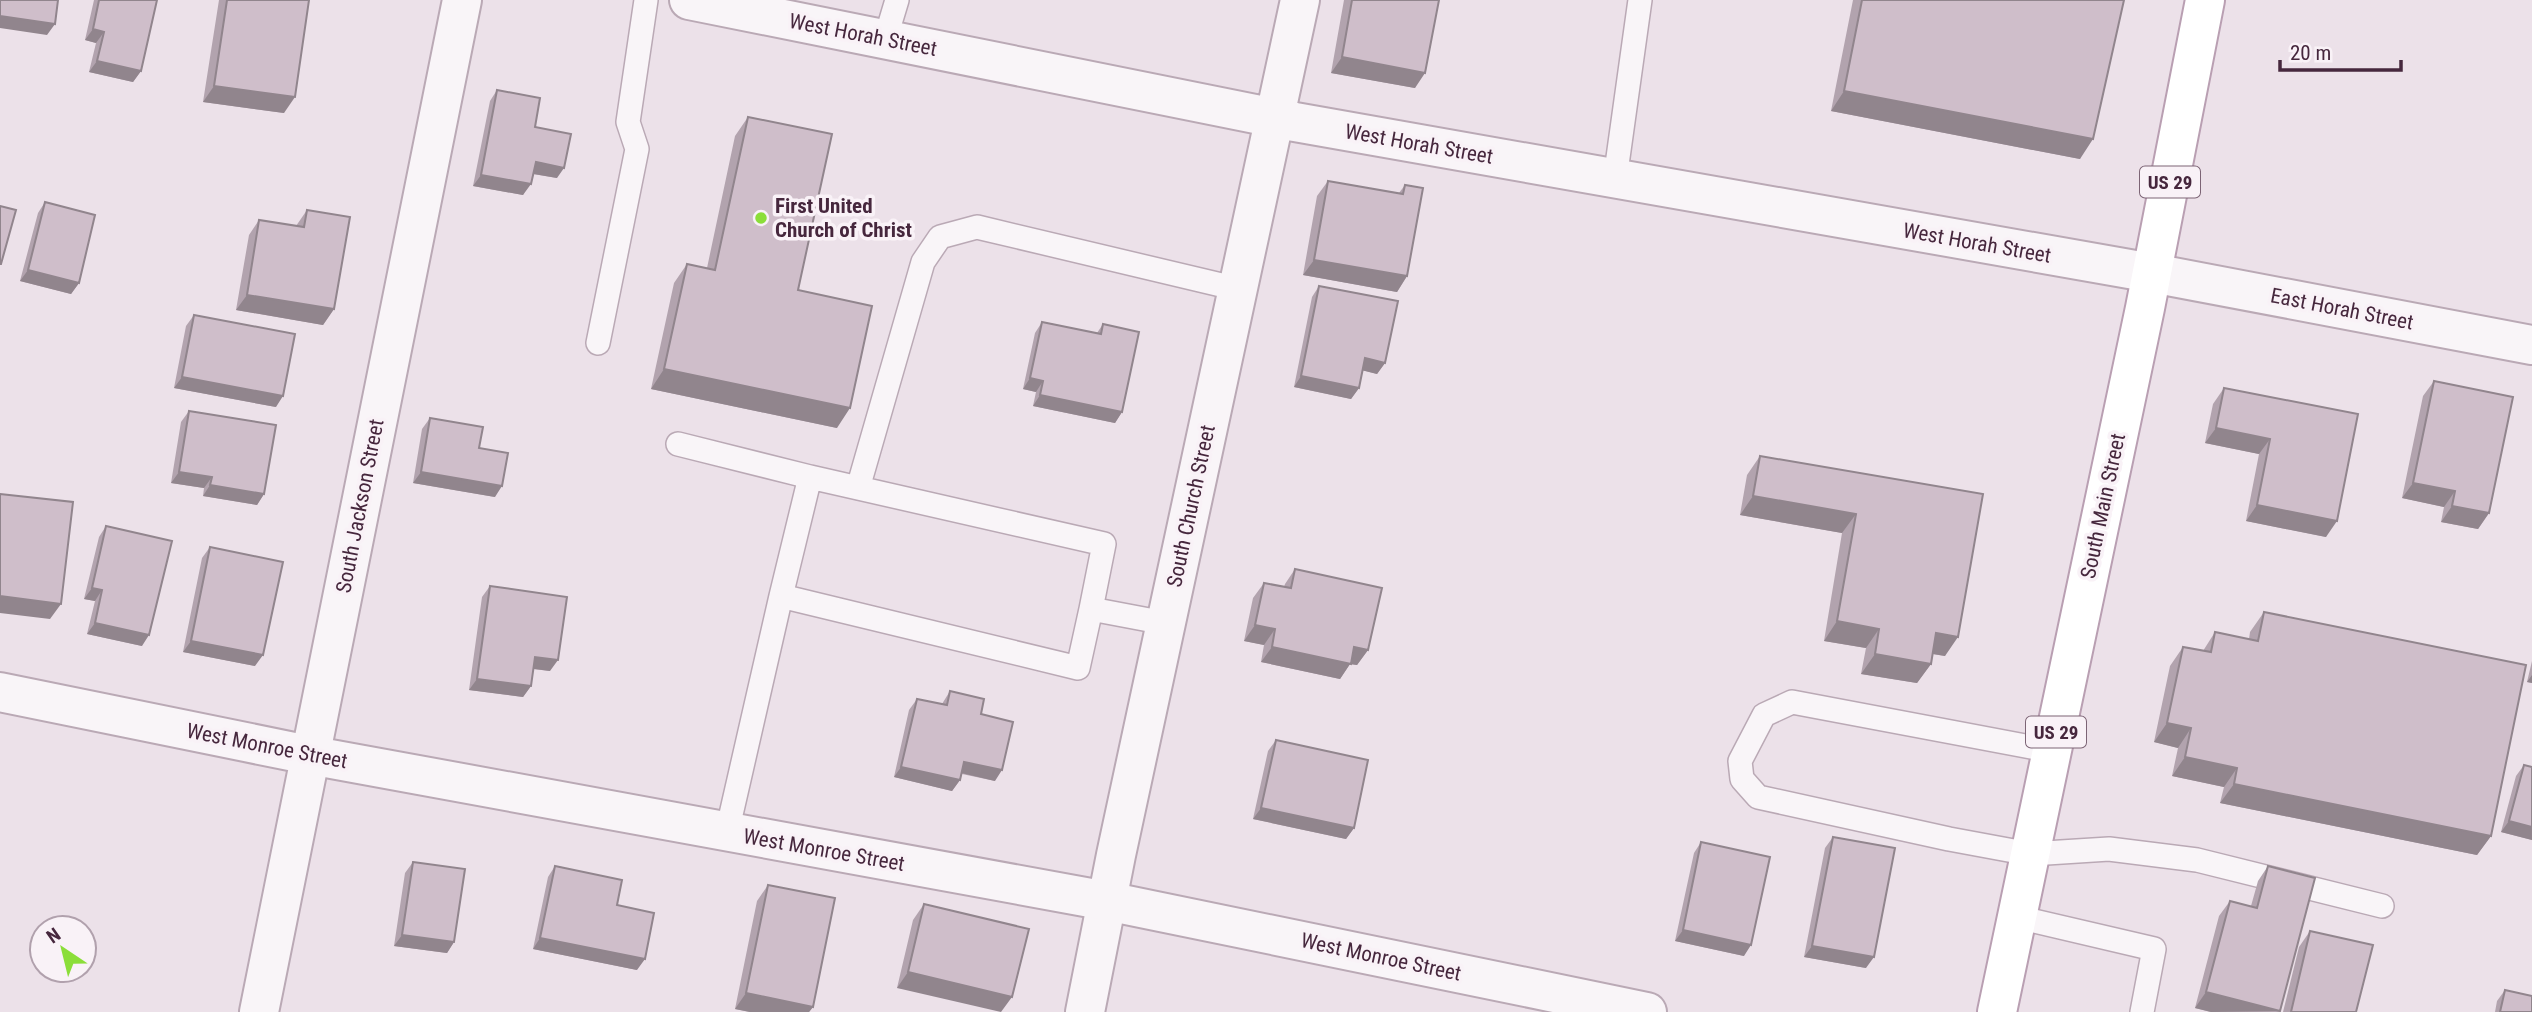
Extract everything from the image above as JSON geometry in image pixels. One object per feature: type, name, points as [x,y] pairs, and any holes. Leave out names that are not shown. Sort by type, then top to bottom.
[{"type":"main road","name":"South Main Street","points":[[1997,1012],[2152,273],[2205,0]]},
{"type":"street","name":"South Jackson Street","points":[[259,1012],[462,0]]},
{"type":"street","name":"West Horah Street","points":[[689,0],[1275,118],[2152,273]]},
{"type":"street","name":"South Church Street","points":[[1085,1012],[1300,0]]},
{"type":"street","name":"East Horah Street","points":[[2152,273],[2532,345]]},
{"type":"street","name":"West Monroe Street","points":[[0,692],[309,755],[1107,901],[1562,1004],[1647,1012]]},
{"type":"lane","points":[[598,342],[637,149],[628,122],[646,0]]},
{"type":"lane","points":[[885,40],[897,0]]},
{"type":"lane","points":[[1615,179],[1640,0]]},
{"type":"lane","points":[[858,488],[923,262],[940,237],[977,227],[1238,289]]},
{"type":"lane","points":[[678,444],[1104,544],[1078,668],[781,596]]},
{"type":"lane","points":[[727,832],[810,477]]},
{"type":"lane","points":[[1091,609],[1166,623]]},
{"type":"lane","points":[[2052,751],[1792,702],[1764,715],[1740,761],[1742,779],[1758,797],[1775,801],[2030,854],[2109,849],[2197,860],[2382,906]]},
{"type":"lane","points":[[2017,918],[2154,949],[2142,1012]]},
{"type":"building","points":[[0,0],[58,0],[55,24],[0,16]]},
{"type":"building","points":[[99,0],[157,0],[141,71],[97,61],[104,32],[93,29]]},
{"type":"building","points":[[227,0],[309,0],[295,97],[214,86]]},
{"type":"building","points":[[1352,0],[1439,0],[1425,73],[1342,57]]},
{"type":"building","points":[[1862,0],[2124,0],[2093,139],[1844,91]]},
{"type":"building","points":[[497,90],[540,98],[535,127],[571,134],[564,168],[536,162],[531,184],[481,175]]},
{"type":"building","name":"First United Church of Christ","points":[[748,117],[832,134],[798,290],[872,306],[850,408],[664,369],[687,264],[715,270]]},
{"type":"building","points":[[1328,181],[1403,194],[1405,185],[1423,188],[1407,276],[1314,260]]},
{"type":"building","points":[[45,202],[95,215],[79,283],[28,270]]},
{"type":"building","points":[[0,206],[16,210],[1,264],[0,264]]},
{"type":"building","points":[[307,210],[350,217],[334,309],[247,295],[259,220],[304,227]]},
{"type":"building","points":[[1319,286],[1398,301],[1385,363],[1365,358],[1359,388],[1301,376]]},
{"type":"building","points":[[194,315],[295,334],[283,396],[182,377]]},
{"type":"building","points":[[1042,322],[1101,334],[1103,324],[1139,332],[1122,412],[1040,395],[1043,381],[1030,378]]},
{"type":"building","points":[[2434,381],[2513,397],[2489,513],[2452,506],[2455,491],[2413,483]]},
{"type":"building","points":[[2224,388],[2358,414],[2337,521],[2257,505],[2270,439],[2216,428]]},
{"type":"building","points":[[189,411],[276,425],[264,494],[210,485],[212,477],[179,472]]},
{"type":"building","points":[[430,418],[483,427],[479,448],[508,453],[502,486],[421,472]]},
{"type":"building","points":[[1760,456],[1983,494],[1958,637],[1936,633],[1931,664],[1875,654],[1879,629],[1837,621],[1856,514],[1753,496]]},
{"type":"building","points":[[0,494],[73,502],[61,604],[0,596]]},
{"type":"building","points":[[106,526],[172,541],[149,635],[95,623],[102,590],[92,588]]},
{"type":"building","points":[[210,547],[283,562],[263,655],[191,641]]},
{"type":"building","points":[[1295,569],[1382,588],[1368,650],[1354,647],[1351,664],[1272,647],[1275,629],[1255,625],[1264,583],[1291,588]]},
{"type":"building","points":[[490,586],[567,597],[558,660],[535,657],[531,686],[477,679]]},
{"type":"building","points":[[2264,612],[2526,665],[2491,836],[2234,784],[2237,768],[2185,757],[2191,728],[2167,723],[2183,647],[2211,652],[2215,632],[2258,641]]},
{"type":"building","points":[[950,691],[984,699],[981,714],[1013,722],[1002,770],[964,762],[960,780],[901,767],[917,699],[947,705]]},
{"type":"building","points":[[1276,740],[1368,760],[1354,828],[1261,808]]},
{"type":"building","points":[[2524,765],[2532,767],[2532,827],[2509,821]]},
{"type":"building","points":[[1833,837],[1895,848],[1874,957],[1812,946]]},
{"type":"building","points":[[1701,842],[1770,857],[1751,945],[1683,930]]},
{"type":"building","points":[[413,862],[465,869],[454,942],[402,935]]},
{"type":"building","points":[[555,866],[622,880],[617,905],[654,913],[645,959],[540,938]]},
{"type":"building","points":[[2268,866],[2315,878],[2280,1011],[2206,992],[2230,901],[2257,908]]},
{"type":"building","points":[[768,885],[835,898],[813,1007],[746,993]]},
{"type":"building","points":[[924,904],[1029,929],[1012,997],[908,972]]},
{"type":"building","points":[[2310,931],[2373,945],[2356,1012],[2291,1012]]},
{"type":"building","points":[[2505,990],[2532,996],[2532,1012],[2500,1012]]},
{"type":"place","name":"First United Church of Christ","points":[[761,218]]}]
